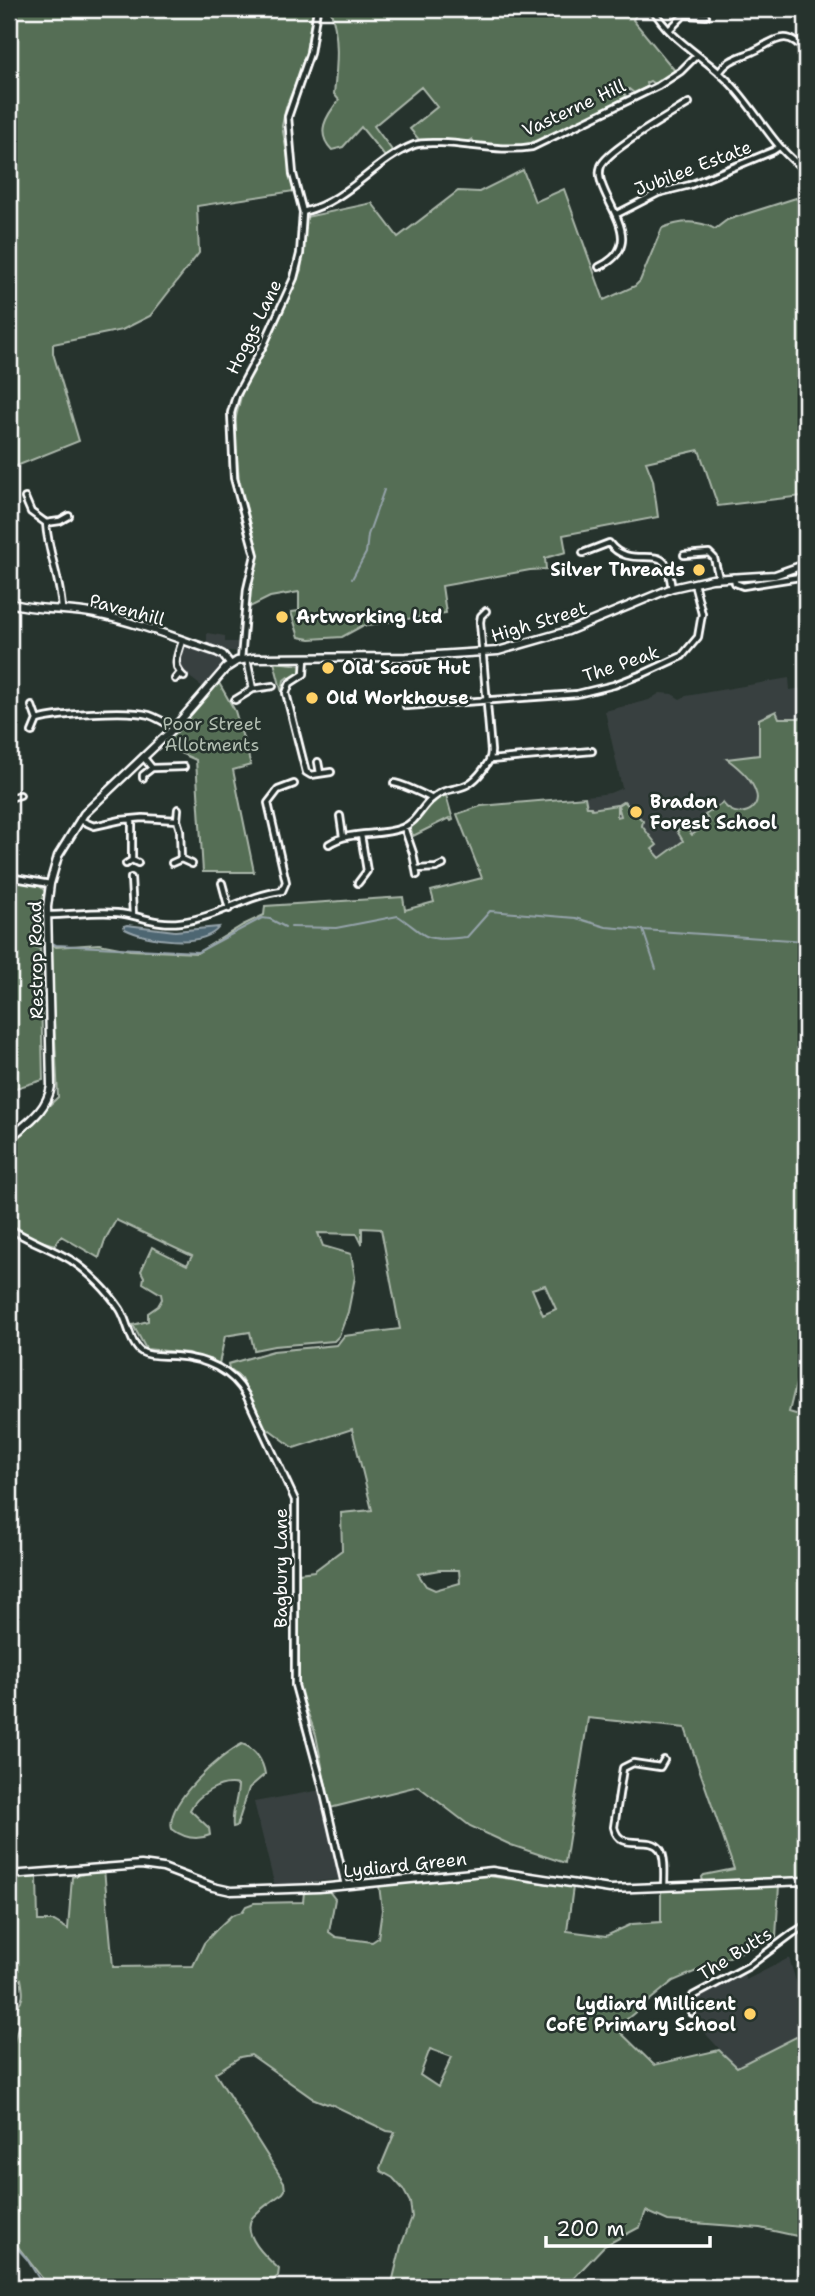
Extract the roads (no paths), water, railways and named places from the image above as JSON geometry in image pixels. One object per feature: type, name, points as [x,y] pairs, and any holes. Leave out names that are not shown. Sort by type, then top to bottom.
[{"type":"street","name":"Hoggs Lane","points":[[253,689],[244,659],[240,656],[247,589],[255,555],[234,478],[231,414],[236,396],[264,344],[294,278],[300,254],[303,212],[293,174],[288,117],[308,62],[317,9]]},
{"type":"street","points":[[653,9],[668,30],[736,89],[779,147],[806,170]]},
{"type":"street","points":[[668,30],[684,15],[697,12],[706,16]]},
{"type":"street","points":[[719,72],[729,61],[777,38],[794,41],[806,53]]},
{"type":"street","name":"Vasterne Hill","points":[[303,212],[327,204],[401,152],[419,144],[451,143],[518,149],[532,147],[658,86],[681,71],[697,55]]},
{"type":"street","points":[[599,267],[613,257],[620,244],[621,229],[600,176],[603,162],[619,148],[689,103]]},
{"type":"street","name":"Jubilee Estate","points":[[617,214],[658,193],[690,185],[779,147]]},
{"type":"street","points":[[25,498],[33,515],[46,523],[60,521],[69,516]]},
{"type":"street","points":[[46,523],[49,548],[61,588],[62,610]]},
{"type":"street","points":[[583,553],[609,542],[616,552],[623,555],[660,559],[666,564],[672,588]]},
{"type":"street","points":[[684,555],[709,553],[714,558],[719,578]]},
{"type":"street","name":"High Street","points":[[230,664],[244,659],[406,657],[498,651],[568,631],[672,588],[719,578],[775,575],[806,564]]},
{"type":"street","points":[[734,577],[735,583],[743,586],[806,576]]},
{"type":"street","name":"The Peak","points":[[407,706],[589,692],[645,673],[682,656],[696,641],[702,626],[702,610],[694,583]]},
{"type":"street","name":"Pavenhill","points":[[9,603],[29,608],[106,616],[221,653],[230,664]]},
{"type":"street","points":[[329,844],[343,837],[404,827],[417,817],[432,799],[468,786],[490,760],[479,614],[486,611]]},
{"type":"street","points":[[175,679],[182,675],[175,664],[182,641]]},
{"type":"street","points":[[305,658],[304,674],[290,683],[286,693],[306,772],[309,775],[331,772]]},
{"type":"street","name":"Restrop Road","points":[[9,1139],[41,1111],[50,1095],[47,915],[50,884],[58,856],[80,820],[174,728],[230,664]]},
{"type":"street","points":[[235,700],[253,689],[273,686]]},
{"type":"street","points":[[32,706],[37,720],[32,732]]},
{"type":"street","points":[[37,720],[97,713],[141,714],[150,715],[174,728]]},
{"type":"street","points":[[490,760],[592,751]]},
{"type":"street","points":[[144,758],[152,768]]},
{"type":"street","points":[[318,762],[320,773]]},
{"type":"street","points":[[143,778],[152,768],[184,767]]},
{"type":"street","points":[[394,783],[401,783],[432,799]]},
{"type":"street","points":[[47,915],[107,912],[153,922],[178,923],[215,915],[255,896],[282,891],[285,886],[281,853],[268,803],[278,790],[293,784]]},
{"type":"street","points":[[15,803],[11,797],[20,796]]},
{"type":"street","points":[[178,808],[181,859]]},
{"type":"street","points":[[340,816],[343,837]]},
{"type":"street","points":[[80,820],[94,826],[132,819],[177,820]]},
{"type":"street","points":[[132,819],[132,860]]},
{"type":"street","points":[[404,827],[417,872],[443,865]]},
{"type":"street","points":[[358,883],[367,872],[361,835]]},
{"type":"street","points":[[172,863],[181,859],[192,864]]},
{"type":"street","points":[[132,860],[138,863]]},
{"type":"street","points":[[126,864],[132,860]]},
{"type":"street","points":[[9,877],[50,884]]},
{"type":"street","points":[[131,878],[133,916]]},
{"type":"street","points":[[222,883],[229,909]]},
{"type":"street","name":"Bagbury Lane","points":[[9,1228],[72,1261],[88,1274],[120,1308],[141,1351],[185,1357],[210,1364],[236,1380],[246,1395],[295,1500],[295,1685],[323,1785],[345,1885]]},
{"type":"street","points":[[664,1760],[661,1769],[633,1763],[623,1768],[614,1825],[614,1837],[660,1848],[663,1856],[664,1887]]},
{"type":"street","name":"Lydiard Green","points":[[9,1875],[136,1865],[163,1868],[231,1891],[303,1889],[492,1871],[600,1888],[806,1881]]},
{"type":"street","name":"The Butts","points":[[692,2013],[690,2002],[693,1996],[749,1966],[806,1925]]},
{"type":"water","points":[[124,926],[175,931],[219,927],[201,938],[174,940],[134,933],[125,929]]},
{"type":"waterway","points":[[352,579],[366,553],[368,535],[384,490]]},
{"type":"waterway","points":[[291,927],[336,928],[398,916],[426,936],[467,937],[490,911],[576,918],[606,927],[643,930]]},
{"type":"waterway","points":[[50,942],[56,945],[198,952],[262,918],[285,927]]},
{"type":"waterway","points":[[656,969],[643,930],[806,941]]},
{"type":"waterway","points":[[9,2239],[27,2259],[44,2287]]},
{"type":"place","name":"Silver Threads","points":[[699,570]]},
{"type":"place","name":"Artworking Ltd","points":[[282,617]]},
{"type":"place","name":"Old Scout Hut","points":[[328,668]]},
{"type":"place","name":"Old Workhouse","points":[[312,698]]},
{"type":"place","name":"Bradon Forest School","points":[[636,812]]},
{"type":"place","name":"Lydiard Millicent CofE Primary School","points":[[750,2014]]},
{"type":"park label","name":"Poor Street Allotments","points":[[212,734]]}]
